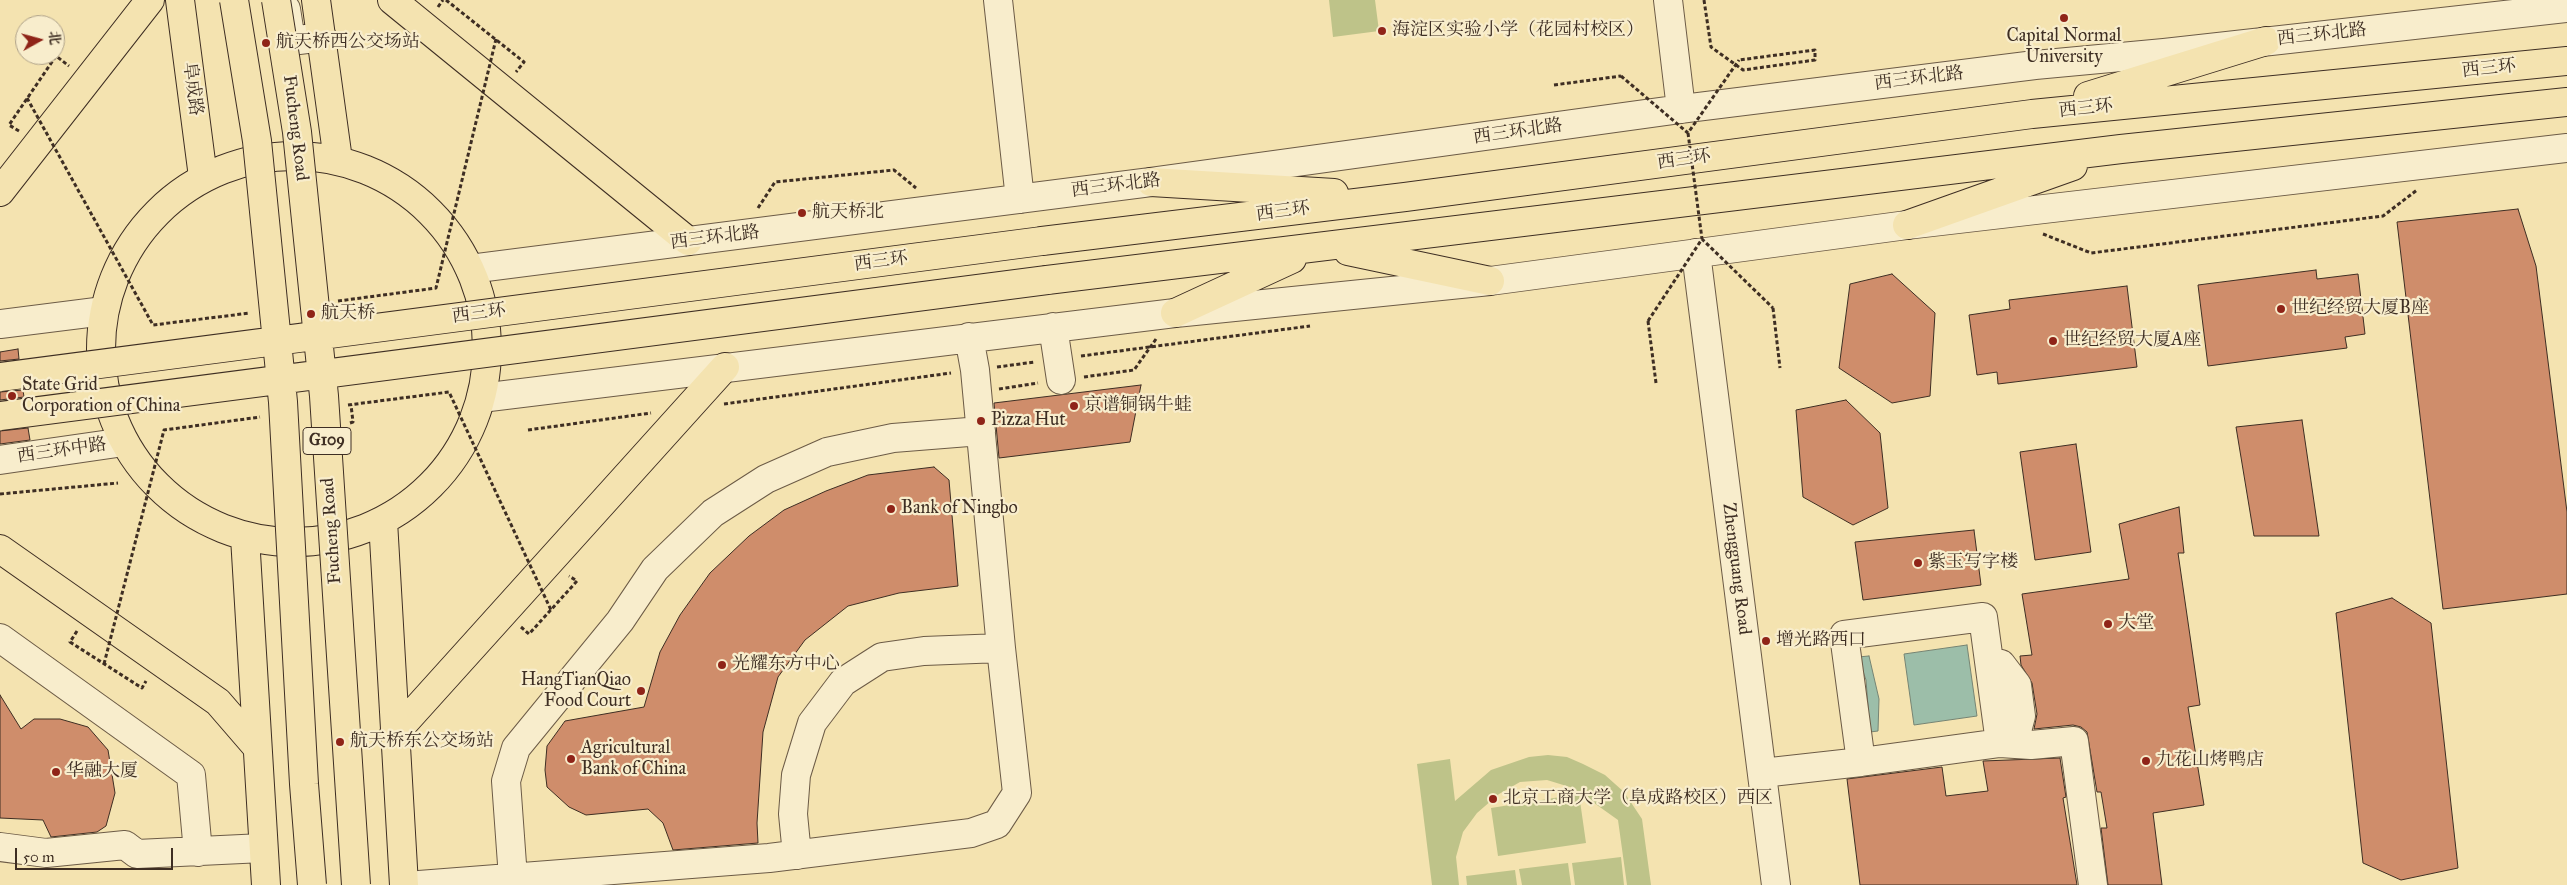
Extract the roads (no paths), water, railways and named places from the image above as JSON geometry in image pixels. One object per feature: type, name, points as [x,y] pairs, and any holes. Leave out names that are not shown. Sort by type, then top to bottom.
[{"type":"main road","points":[[0,192],[150,0]]},
{"type":"main road","name":"阜成路","points":[[180,0],[203,177]]},
{"type":"main road","name":"G109","points":[[234,0],[257,141],[284,402],[304,784],[312,885]]},
{"type":"main road","name":"Fucheng Road","points":[[276,0],[297,132],[324,396],[356,885]]},
{"type":"main road","points":[[316,0],[338,160]]},
{"type":"main road","points":[[392,0],[688,241]]},
{"type":"main road","points":[[2032,114],[2266,41]]},
{"type":"main road","name":"西三环","points":[[0,377],[1042,241],[1406,197],[2032,114],[2567,61]]},
{"type":"main road","points":[[0,416],[1047,280],[2121,149],[2567,102]]},
{"type":"main road","points":[[1907,225],[2121,149]]},
{"type":"main road","points":[[302,155],[338,160],[370,170],[410,193],[445,228],[470,269],[486,329],[481,398],[464,441],[440,476],[410,504],[383,521],[341,537],[296,543],[245,537],[172,500],[135,460],[124,442],[106,400],[101,362],[104,311],[117,270],[135,238],[168,201],[203,177],[233,164],[265,157],[302,155]]},
{"type":"main road","points":[[1151,182],[1406,197]]},
{"type":"main road","points":[[1175,313],[1320,248],[1490,281]]},
{"type":"main road","points":[[394,734],[726,367]]},
{"type":"main road","points":[[383,521],[404,885]]},
{"type":"main road","points":[[245,537],[256,746],[266,885]]},
{"type":"main road","points":[[0,549],[218,702],[256,746]]},
{"type":"street","points":[[285,0],[291,41],[322,37]]},
{"type":"street","points":[[998,0],[1020,199]]},
{"type":"street","points":[[1668,0],[1685,121]]},
{"type":"street","name":"西三环北路","points":[[470,269],[1151,182],[1685,121],[2035,65],[2266,41],[2474,9],[2567,8]]},
{"type":"street","points":[[481,398],[1054,327],[1490,281],[1699,246],[1907,225],[2567,148]]},
{"type":"street","name":"Zhengguang Road","points":[[1699,246],[1776,885]]},
{"type":"street","points":[[0,324],[104,311]]},
{"type":"street","points":[[1054,327],[1060,370]]},
{"type":"street","points":[[419,885],[797,855],[971,833],[997,824],[1017,793],[1000,648],[975,370],[969,337]]},
{"type":"street","points":[[513,878],[506,781],[516,748],[620,621],[655,569],[713,513],[766,479],[826,452],[893,438],[981,431]]},
{"type":"street","name":"西三环中路","points":[[0,460],[124,442]]},
{"type":"street","points":[[1861,762],[1844,635],[1983,616],[2000,743]]},
{"type":"street","points":[[0,638],[191,776],[198,852]]},
{"type":"street","points":[[797,855],[793,814],[796,775],[812,723],[843,682],[882,657],[924,651],[1000,648]]},
{"type":"street","points":[[1762,773],[2000,743],[2031,745],[2074,740],[2093,885]]},
{"type":"street","points":[[0,847],[46,853],[126,845],[137,854],[264,848]]},
{"type":"place","name":"Capital Normal University","points":[[2064,18]]},
{"type":"place","name":"海淀区实验小学（花园村校区）","points":[[1382,31]]},
{"type":"place","name":"航天桥西公交场站","points":[[266,43]]},
{"type":"place","name":"航天桥北","points":[[802,213]]},
{"type":"place","name":"世纪经贸大厦B座","points":[[2281,309]]},
{"type":"place","name":"航天桥","points":[[311,314]]},
{"type":"place","name":"世纪经贸大厦A座","points":[[2053,341]]},
{"type":"place","name":"State Grid Corporation of China","points":[[12,396]]},
{"type":"place","name":"京谱铜锅牛蛙","points":[[1074,406]]},
{"type":"place","name":"Pizza Hut","points":[[981,421]]},
{"type":"place","name":"Bank of Ningbo","points":[[891,509]]},
{"type":"place","name":"紫玉写字楼","points":[[1918,563]]},
{"type":"place","name":"大堂","points":[[2108,624]]},
{"type":"place","name":"增光路西口","points":[[1766,641]]},
{"type":"place","name":"光耀东方中心","points":[[722,665]]},
{"type":"place","name":"HangTianQiao Food Court","points":[[641,691]]},
{"type":"place","name":"航天桥东公交场站","points":[[340,742]]},
{"type":"place","name":"Agricultural Bank of China","points":[[571,759]]},
{"type":"place","name":"九花山烤鸭店","points":[[2146,761]]},
{"type":"place","name":"华融大厦","points":[[56,772]]},
{"type":"place","name":"北京工商大学（阜成路校区）西区","points":[[1493,799]]}]
